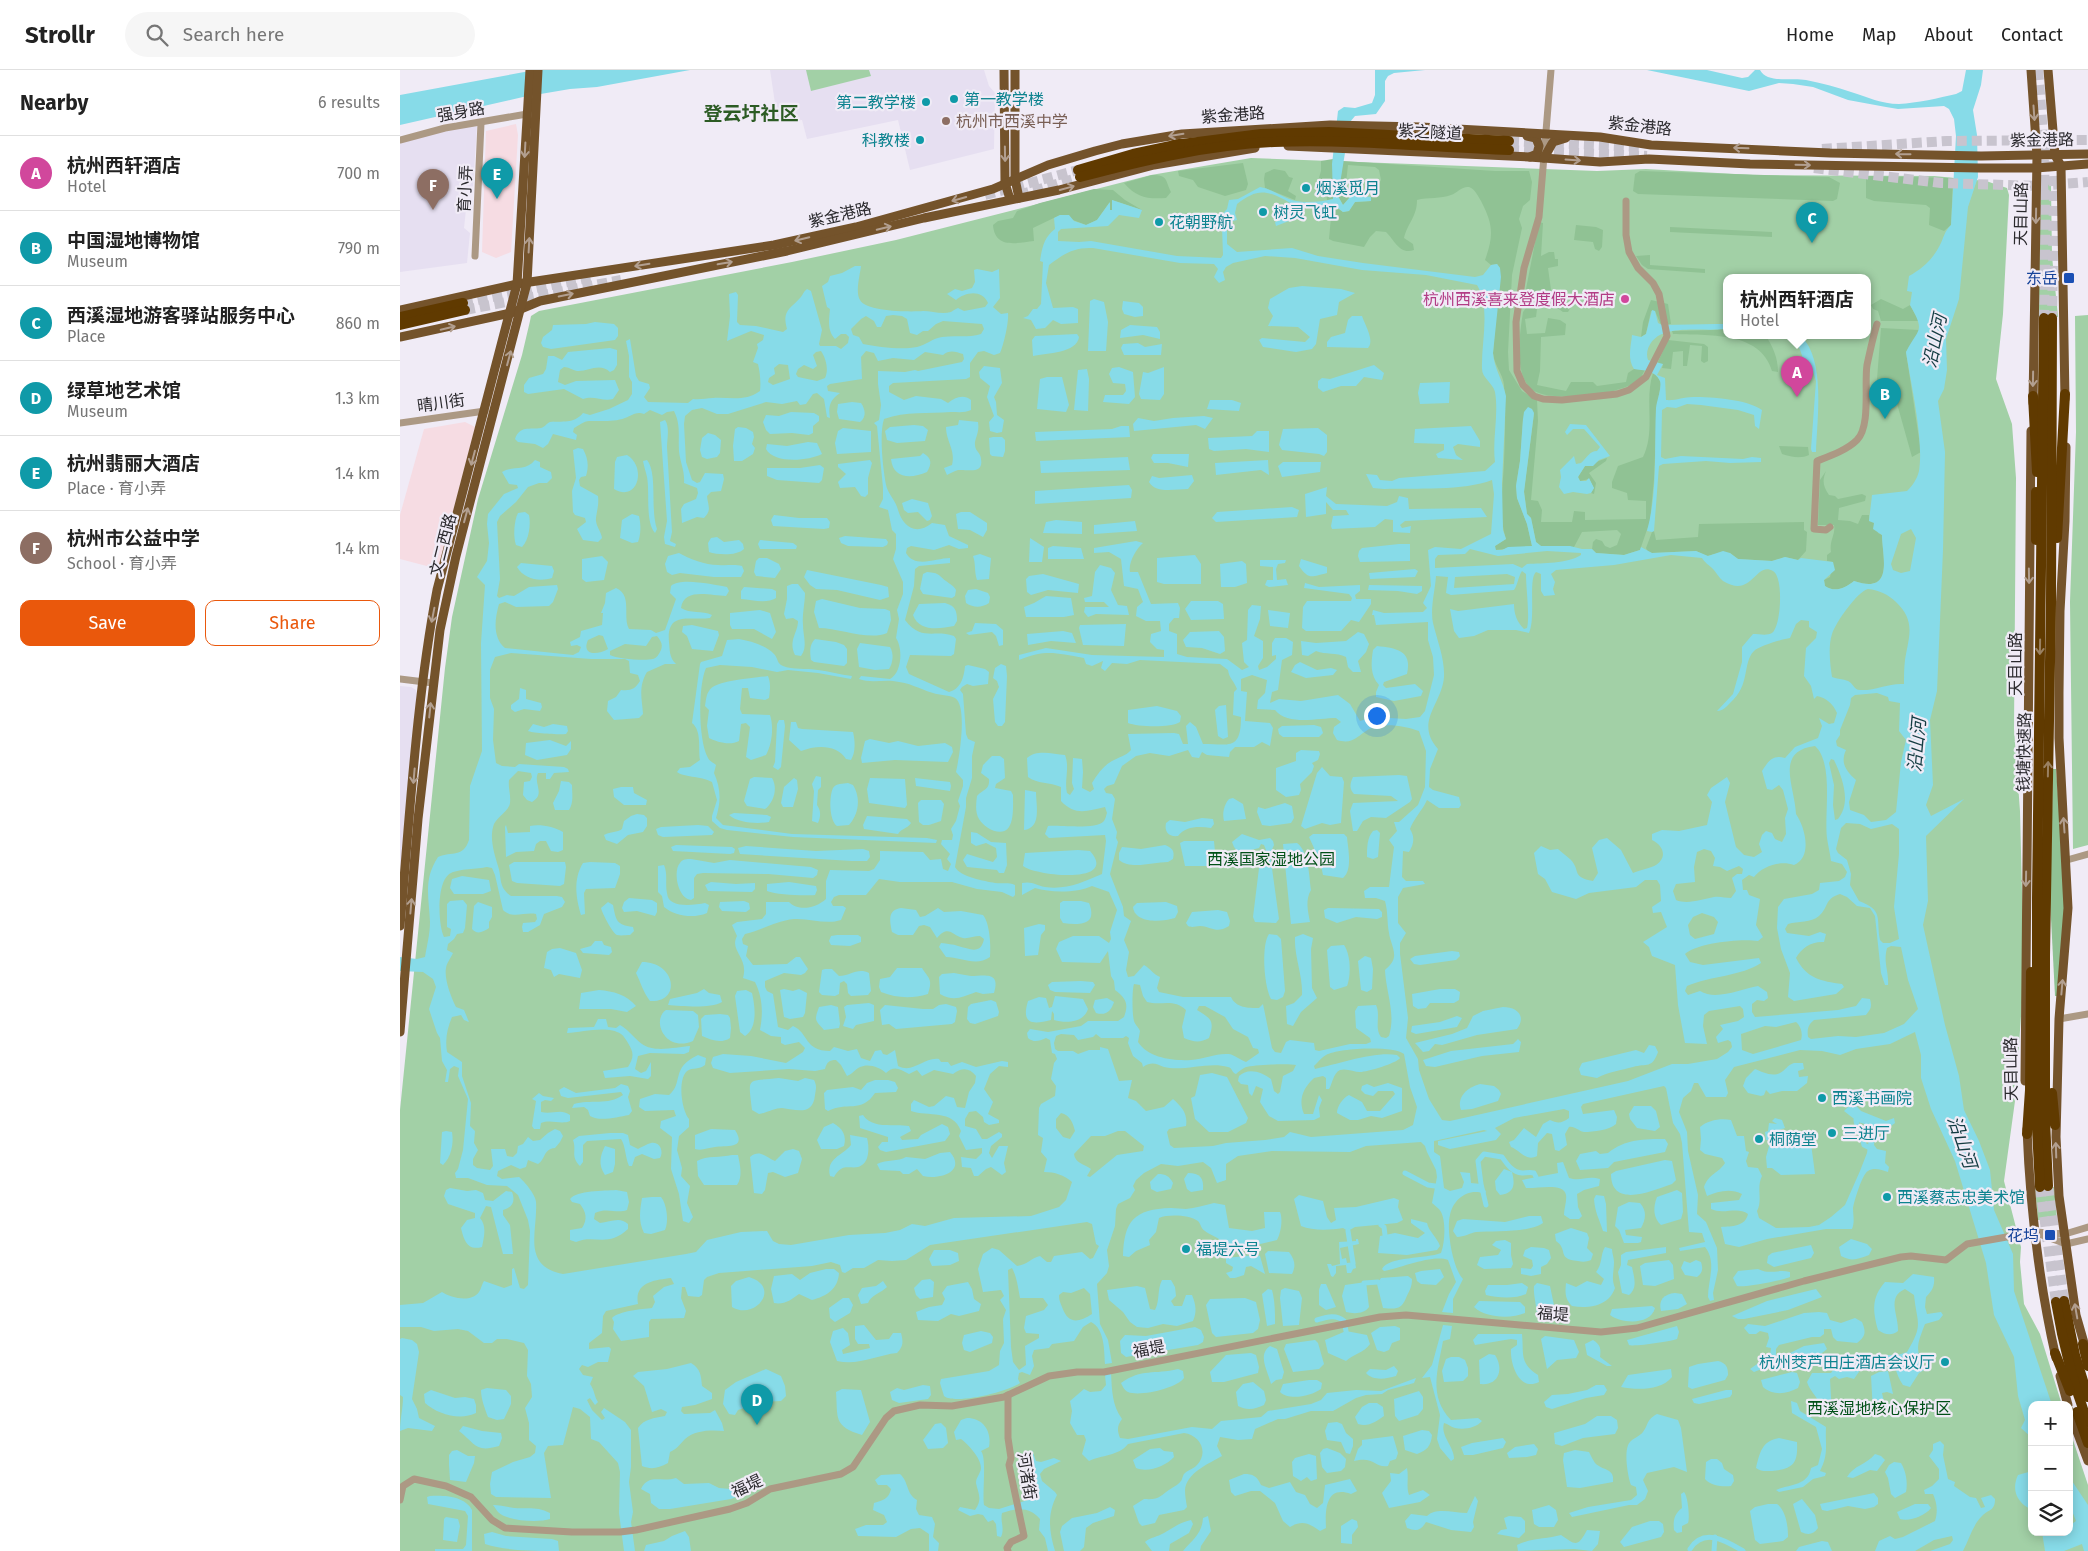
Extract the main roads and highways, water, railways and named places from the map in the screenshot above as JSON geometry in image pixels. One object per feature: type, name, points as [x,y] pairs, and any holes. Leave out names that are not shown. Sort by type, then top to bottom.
[{"type":"highway","points":[[1290,127],[1329,136]]},
{"type":"highway","points":[[1174,150],[1250,128]]},
{"type":"highway","name":"紫金港路","points":[[1174,150],[1261,134],[1329,136],[1351,129]]},
{"type":"highway","name":"紫之隧道","points":[[1329,136],[1350,146],[1509,146],[1351,129]]},
{"type":"highway","points":[[1290,146],[1329,136]]},
{"type":"highway","points":[[1079,174],[1133,154],[1174,150],[1251,148]]},
{"type":"highway","points":[[400,317],[464,306],[400,325]]},
{"type":"highway","name":"钱塘快速路","points":[[2046,604],[2037,899],[2037,1129],[2044,1186],[2046,1129],[2048,318]]},
{"type":"highway","points":[[2046,604],[2055,564],[2065,394]]},
{"type":"highway","points":[[2033,396],[2037,481],[2035,517],[2046,604]]},
{"type":"highway","points":[[2027,1134],[2030,1090],[2031,982],[2037,899]]},
{"type":"highway","points":[[2046,925],[2052,1018],[2052,1105],[2056,1125]]},
{"type":"highway","points":[[2088,1397],[2060,1301],[2062,1338],[2068,1363],[2088,1423]]},
{"type":"highway","points":[[2083,1344],[2088,1366]]},
{"type":"highway","points":[[2055,1353],[2088,1443]]},
{"type":"main road","name":"文二西路","points":[[522,284],[530,70]]},
{"type":"main road","name":"文二西路","points":[[400,1032],[418,819],[433,683],[449,584],[522,284],[538,70]]},
{"type":"main road","points":[[1004,70],[1005,182],[1014,199]]},
{"type":"main road","points":[[1014,199],[1015,70]]},
{"type":"main road","name":"天目山路","points":[[2031,70],[2036,168],[2033,396],[2029,493],[2030,716],[2025,930],[2027,1134],[2030,1197],[2035,1232],[2055,1353],[2067,1401]]},
{"type":"main road","points":[[2048,70],[2055,155],[2061,166],[2067,470],[2060,611],[2058,702],[2061,785],[2067,860],[2066,941],[2059,1018],[2056,1125],[2059,1196],[2076,1315],[2088,1358]]},
{"type":"main road","name":"紫金港路","points":[[400,310],[522,284],[774,245],[915,212],[993,189],[1005,182],[1048,165],[1122,144],[1182,134],[1250,128],[1290,127]]},
{"type":"main road","points":[[1421,127],[1533,137],[1538,140],[1539,150],[1537,154],[1529,157]]},
{"type":"main road","name":"紫金港路","points":[[1351,129],[1421,127],[1623,140],[1652,145],[1830,153],[1981,156],[2088,154]]},
{"type":"main road","points":[[1544,158],[1553,142],[1559,139],[1623,140]]},
{"type":"main road","name":"紫金港路","points":[[400,337],[516,312],[540,301],[788,251],[1059,190],[1154,165],[1251,148],[1290,146]]},
{"type":"main road","name":"紫金港路","points":[[1350,146],[1600,162],[1649,159],[1871,167],[1951,166],[1980,168],[2036,168],[2088,164]]},
{"type":"main road","name":"文二西路","points":[[400,926],[422,682],[437,590],[485,411],[516,312]]},
{"type":"main road","points":[[2073,1421],[2088,1461]]},
{"type":"water","points":[[535,70],[690,70],[597,87],[570,89],[523,97],[400,125],[400,95]]},
{"type":"water","name":"沿山河","points":[[1375,70],[1425,70],[1394,73],[1388,76],[1385,81],[1385,101],[1376,114],[1355,116],[1350,122],[1338,196],[1343,205],[1352,195],[1371,197],[1371,201],[1355,202],[1349,211],[1343,212],[1334,205],[1304,207],[1289,221],[1276,226],[1275,222],[1287,217],[1295,207],[1269,193],[1254,194],[1237,204],[1235,213],[1237,220],[1229,222],[1227,225],[1227,244],[1237,252],[1292,248],[1318,256],[1475,277],[1483,275],[1491,265],[1497,264],[1500,268],[1501,277],[1493,353],[1506,396],[1502,483],[1503,530],[1506,539],[1495,546],[1496,550],[1508,547],[1532,546],[1527,524],[1517,498],[1516,486],[1524,412],[1528,407],[1534,413],[1524,492],[1527,514],[1531,518],[1536,542],[1541,546],[1570,546],[1592,549],[1596,553],[1624,555],[1640,550],[1641,547],[1652,553],[1696,551],[1708,556],[1723,551],[1730,553],[1738,559],[1772,561],[1785,557],[1798,560],[1801,558],[1833,562],[1835,570],[1824,580],[1825,586],[1836,589],[1844,588],[1854,581],[1867,584],[1876,583],[1881,578],[1884,562],[1882,535],[1873,529],[1874,523],[1869,521],[1872,495],[1907,491],[1915,482],[1919,471],[1920,444],[1906,352],[1917,334],[1919,326],[1910,305],[1912,292],[1907,291],[1909,276],[1931,259],[1940,245],[1945,232],[1951,225],[1956,136],[1954,119],[1949,109],[1944,106],[1898,109],[1848,100],[1813,87],[1793,84],[1779,83],[1749,91],[1647,70],[1707,70],[1742,78],[1748,77],[1755,70],[1760,70],[1763,74],[1774,79],[1806,80],[1835,87],[1880,102],[1899,104],[1956,94],[1962,91],[1966,70],[1983,70],[1981,85],[1973,110],[1977,135],[1978,177],[1968,207],[1959,299],[1946,339],[1947,370],[1944,389],[1938,401],[1945,452],[1943,550],[1937,691],[1930,720],[1933,785],[1926,805],[1931,816],[1964,799],[1926,836],[1928,901],[1923,925],[1945,1025],[1959,1076],[1964,1110],[1990,1170],[1994,1210],[2013,1254],[2014,1291],[2051,1401],[2028,1401],[2028,1434],[2021,1428],[2025,1420],[2018,1396],[2014,1357],[1994,1315],[1986,1263],[1955,1161],[1931,1109],[1921,1078],[1921,1055],[1915,1032],[1890,1044],[1856,1049],[1840,1055],[1822,1051],[1800,1050],[1734,1067],[1725,1080],[1728,1093],[1726,1097],[1706,1097],[1698,1083],[1694,1083],[1691,1091],[1683,1098],[1679,1112],[1687,1132],[1688,1151],[1698,1195],[1697,1214],[1706,1222],[1717,1248],[1718,1270],[1713,1293],[1714,1300],[1710,1301],[1708,1297],[1711,1259],[1705,1247],[1680,1251],[1679,1248],[1705,1242],[1702,1233],[1689,1232],[1682,1143],[1680,1134],[1673,1123],[1664,1086],[1583,1104],[1581,1107],[1583,1114],[1614,1110],[1617,1117],[1616,1124],[1606,1129],[1588,1132],[1569,1127],[1565,1134],[1567,1145],[1559,1151],[1555,1150],[1552,1134],[1547,1133],[1538,1143],[1537,1156],[1530,1158],[1511,1147],[1509,1142],[1514,1140],[1524,1128],[1536,1137],[1543,1124],[1550,1120],[1564,1121],[1569,1118],[1569,1111],[1564,1109],[1514,1118],[1495,1128],[1501,1134],[1496,1140],[1450,1149],[1438,1145],[1438,1141],[1487,1131],[1484,1130],[1434,1141],[1434,1152],[1440,1156],[1444,1188],[1450,1191],[1462,1188],[1464,1182],[1460,1172],[1470,1173],[1471,1183],[1481,1184],[1482,1188],[1486,1191],[1485,1194],[1479,1192],[1468,1193],[1458,1199],[1450,1215],[1451,1249],[1456,1267],[1463,1279],[1453,1299],[1453,1313],[1442,1312],[1456,1282],[1448,1260],[1434,1259],[1384,1271],[1382,1269],[1392,1262],[1441,1253],[1444,1221],[1439,1209],[1432,1203],[1437,1177],[1436,1170],[1425,1146],[1421,1142],[1366,1146],[1350,1152],[1272,1151],[1238,1156],[1226,1164],[1226,1180],[1217,1183],[1211,1168],[1203,1162],[1178,1166],[1161,1164],[1144,1173],[1136,1180],[1133,1186],[1135,1190],[1130,1198],[1118,1204],[1115,1226],[1107,1250],[1109,1266],[1107,1273],[1097,1284],[1100,1324],[1108,1340],[1112,1363],[1105,1364],[1101,1335],[1096,1325],[1091,1322],[1083,1327],[1074,1341],[1052,1344],[1049,1348],[1034,1350],[1032,1356],[1034,1366],[1030,1375],[1022,1372],[1019,1373],[1018,1379],[1020,1383],[1014,1387],[982,1396],[959,1399],[944,1396],[940,1383],[941,1379],[989,1371],[999,1365],[1000,1351],[1004,1343],[1003,1319],[1006,1310],[1000,1300],[1004,1296],[1001,1290],[983,1292],[978,1269],[983,1254],[992,1248],[999,1250],[1017,1266],[1040,1256],[1047,1262],[1051,1262],[1054,1256],[1082,1252],[1090,1259],[1093,1258],[1099,1246],[1096,1244],[1092,1224],[1087,1222],[930,1245],[906,1260],[878,1260],[864,1268],[853,1268],[845,1273],[842,1272],[840,1265],[831,1262],[812,1266],[719,1273],[704,1280],[702,1295],[699,1297],[688,1296],[685,1287],[682,1287],[681,1298],[686,1311],[684,1318],[651,1319],[649,1322],[649,1337],[621,1341],[613,1329],[614,1322],[612,1318],[625,1312],[652,1308],[655,1302],[653,1296],[664,1287],[674,1284],[671,1278],[652,1281],[639,1291],[638,1304],[606,1311],[603,1316],[602,1333],[589,1343],[589,1349],[609,1347],[611,1349],[608,1362],[598,1362],[588,1367],[582,1365],[579,1369],[583,1375],[593,1377],[590,1384],[598,1402],[595,1405],[590,1398],[587,1400],[592,1410],[602,1420],[605,1418],[601,1412],[604,1408],[625,1422],[631,1430],[629,1482],[635,1551],[624,1551],[619,1513],[620,1472],[618,1463],[599,1442],[591,1439],[590,1417],[580,1409],[573,1407],[563,1445],[548,1446],[544,1453],[551,1498],[496,1497],[491,1494],[492,1472],[513,1462],[530,1457],[535,1453],[536,1446],[529,1440],[529,1423],[525,1408],[532,1397],[531,1384],[527,1376],[528,1350],[524,1343],[507,1339],[497,1339],[492,1343],[484,1343],[468,1331],[458,1329],[434,1331],[421,1327],[400,1327],[400,1305],[423,1303],[442,1292],[456,1298],[471,1297],[479,1292],[484,1281],[504,1288],[512,1285],[512,1269],[514,1268],[520,1288],[524,1289],[528,1285],[530,1231],[528,1220],[518,1195],[507,1186],[487,1185],[468,1178],[456,1178],[455,1173],[458,1169],[463,1150],[468,1099],[458,1076],[459,1068],[454,1066],[450,1069],[448,1082],[445,1082],[447,1070],[442,1061],[440,1038],[429,1009],[436,987],[433,979],[423,972],[400,971],[400,957],[417,959],[425,957],[430,926],[428,889],[433,865],[438,857],[460,852],[467,846],[469,840],[470,786],[482,751],[481,643],[485,585],[477,577],[487,561],[489,543],[488,514],[504,494],[518,488],[517,485],[509,484],[502,472],[527,466],[535,460],[540,462],[540,467],[551,472],[552,478],[547,483],[539,483],[528,487],[516,502],[500,516],[497,522],[500,579],[497,596],[499,598],[507,595],[514,596],[529,587],[557,585],[558,589],[553,602],[549,606],[516,607],[505,602],[499,604],[496,615],[496,633],[505,648],[573,655],[579,652],[581,647],[577,645],[571,646],[570,642],[580,637],[581,631],[602,625],[603,613],[601,613],[606,593],[616,588],[621,591],[626,601],[626,619],[629,629],[651,630],[656,633],[665,630],[676,599],[670,593],[671,586],[676,583],[698,582],[727,587],[729,591],[726,596],[699,594],[687,597],[683,601],[681,608],[685,610],[712,615],[710,618],[703,619],[681,619],[671,625],[669,632],[670,651],[672,659],[676,664],[665,664],[647,672],[642,683],[643,714],[639,718],[614,720],[607,711],[608,701],[616,697],[621,690],[634,688],[640,681],[638,675],[630,673],[629,661],[625,659],[591,659],[511,653],[495,657],[490,670],[490,698],[494,709],[493,740],[496,763],[502,766],[515,767],[519,764],[564,767],[569,772],[554,773],[550,779],[546,779],[546,773],[538,773],[539,792],[536,799],[532,802],[523,795],[524,782],[530,781],[531,773],[518,771],[509,780],[509,806],[494,824],[492,834],[502,886],[511,896],[557,896],[562,897],[565,902],[562,907],[544,914],[540,925],[528,932],[523,932],[523,923],[535,922],[537,919],[536,914],[514,915],[503,910],[492,868],[458,871],[446,877],[440,903],[440,923],[444,937],[450,936],[451,929],[447,927],[447,904],[450,901],[463,900],[467,905],[463,933],[457,934],[448,944],[447,950],[453,953],[447,964],[446,977],[448,988],[456,1007],[464,1010],[469,1022],[464,1020],[461,1015],[452,1017],[447,1034],[446,1047],[447,1052],[462,1062],[462,1076],[471,1103],[470,1126],[475,1131],[474,1143],[478,1150],[473,1159],[473,1165],[477,1168],[490,1170],[493,1166],[491,1149],[505,1149],[507,1156],[513,1157],[517,1153],[518,1146],[523,1144],[528,1137],[533,1141],[540,1140],[555,1129],[560,1131],[563,1136],[555,1148],[546,1152],[538,1164],[528,1160],[526,1167],[520,1169],[511,1165],[498,1171],[497,1176],[502,1179],[519,1177],[534,1196],[536,1213],[534,1246],[541,1263],[550,1270],[563,1274],[696,1252],[707,1240],[741,1232],[767,1231],[773,1241],[779,1244],[791,1245],[849,1235],[885,1233],[900,1230],[912,1224],[925,1226],[954,1218],[1031,1216],[1059,1207],[1066,1200],[1072,1182],[1059,1174],[1044,1172],[1047,1159],[1041,1152],[1043,1138],[1038,1135],[1039,1108],[1041,1104],[1055,1096],[1056,1086],[1051,1079],[1054,1063],[1057,1059],[1055,1054],[1052,1053],[1050,1040],[1046,1038],[1032,1041],[1028,1038],[1027,1033],[1030,1029],[1048,1032],[1081,1026],[1088,1021],[1118,1021],[1124,1017],[1126,1002],[1115,990],[1108,951],[1100,963],[1062,962],[1056,949],[1059,942],[1073,936],[1099,936],[1109,943],[1111,939],[1110,932],[1117,910],[1109,892],[1092,886],[1079,890],[1064,891],[1049,891],[1035,888],[1022,895],[1022,883],[1053,888],[1075,885],[1102,874],[1106,841],[1105,835],[1049,838],[1045,834],[1048,826],[1100,824],[1104,821],[1107,813],[1105,807],[1076,811],[1066,806],[1061,801],[1061,787],[1035,781],[1028,777],[1027,758],[1040,753],[1065,755],[1067,764],[1066,788],[1067,793],[1070,795],[1074,789],[1072,783],[1073,758],[1082,759],[1082,788],[1090,792],[1094,789],[1092,783],[1103,768],[1131,750],[1128,734],[1174,733],[1179,734],[1183,744],[1188,744],[1186,726],[1190,722],[1196,727],[1203,744],[1226,744],[1232,743],[1239,736],[1241,717],[1233,715],[1234,692],[1237,689],[1228,670],[1220,664],[1140,660],[1127,664],[1112,663],[1105,671],[1101,668],[1103,661],[1092,666],[1086,664],[1084,658],[1066,655],[1044,653],[1019,660],[1019,655],[1046,648],[1092,655],[1164,657],[1164,650],[1157,649],[1150,642],[1151,634],[1161,631],[1160,621],[1146,621],[1136,616],[1137,607],[1143,602],[1138,589],[1124,586],[1121,559],[1109,552],[1094,553],[1094,548],[1136,541],[1143,543],[1133,556],[1130,572],[1138,572],[1151,604],[1178,603],[1180,608],[1179,618],[1174,618],[1169,624],[1169,631],[1177,634],[1177,654],[1187,657],[1227,659],[1242,670],[1249,667],[1244,662],[1242,643],[1247,640],[1248,610],[1252,605],[1261,606],[1260,619],[1254,636],[1263,641],[1263,658],[1258,666],[1259,670],[1267,667],[1276,659],[1276,655],[1272,656],[1272,643],[1275,638],[1286,638],[1293,642],[1292,655],[1282,660],[1278,690],[1272,692],[1270,703],[1279,699],[1301,701],[1338,695],[1350,704],[1360,721],[1373,717],[1406,719],[1420,717],[1425,711],[1434,675],[1433,657],[1428,640],[1428,622],[1376,625],[1374,615],[1372,615],[1373,610],[1384,613],[1423,612],[1427,608],[1423,603],[1431,586],[1428,550],[1435,547],[1461,549],[1491,534],[1494,494],[1492,480],[1468,486],[1384,489],[1373,488],[1366,474],[1377,475],[1380,480],[1392,481],[1399,478],[1485,471],[1495,462],[1496,401],[1494,389],[1482,372],[1484,304],[1477,285],[1426,275],[1362,270],[1295,258],[1265,256],[1233,263],[1226,267],[1223,272],[1225,280],[1219,283],[1214,277],[1218,269],[1214,264],[1180,263],[1086,248],[1069,252],[1049,265],[1046,283],[1053,308],[1073,307],[1078,309],[1078,323],[1061,324],[1053,320],[1045,328],[1036,329],[1031,320],[1023,318],[1041,304],[1043,262],[1040,261],[1043,247],[1048,236],[1055,229],[1054,218],[1060,215],[1069,215],[1074,221],[1086,225],[1097,220],[1110,202],[1110,210],[1112,210],[1112,200],[1142,210],[1139,218],[1119,215],[1108,226],[1061,229],[1058,232],[1058,241],[1091,241],[1177,256],[1221,258],[1223,255],[1222,227],[1217,220],[1227,209],[1229,200],[1238,199],[1260,187],[1300,202],[1317,202],[1333,199],[1332,164],[1338,111],[1344,107],[1355,108],[1372,103],[1375,95]],"holes":[[[1911,529],[1916,538],[1910,571],[1901,573],[1893,570],[1891,564],[1901,534]],[[1470,549],[1498,556],[1547,551],[1581,553],[1581,555],[1569,560],[1527,564],[1522,568],[1513,564],[1435,568],[1435,559],[1438,555],[1465,554]],[[1671,555],[1702,558],[1723,581],[1733,585],[1741,586],[1767,569],[1773,571],[1779,582],[1780,592],[1778,622],[1772,633],[1765,635],[1753,634],[1742,647],[1742,662],[1733,694],[1717,711],[1724,708],[1737,696],[1744,682],[1750,656],[1754,651],[1777,641],[1790,638],[1796,624],[1801,620],[1809,621],[1809,627],[1817,632],[1816,638],[1806,648],[1804,676],[1811,686],[1814,699],[1817,696],[1827,700],[1832,704],[1837,713],[1834,723],[1829,724],[1819,718],[1822,726],[1818,738],[1795,747],[1785,758],[1774,758],[1768,762],[1762,771],[1767,789],[1772,790],[1779,785],[1783,790],[1788,809],[1785,818],[1786,834],[1782,842],[1775,839],[1772,833],[1766,831],[1762,835],[1759,844],[1762,852],[1754,857],[1744,855],[1736,847],[1725,802],[1730,783],[1727,777],[1711,788],[1707,795],[1712,802],[1707,825],[1679,831],[1662,830],[1652,834],[1652,840],[1663,851],[1660,862],[1652,867],[1633,873],[1621,850],[1607,838],[1599,840],[1592,848],[1598,873],[1593,881],[1582,878],[1577,873],[1571,860],[1558,849],[1550,850],[1541,846],[1534,853],[1538,874],[1545,879],[1552,892],[1576,899],[1589,893],[1636,887],[1645,880],[1657,880],[1660,885],[1661,901],[1652,907],[1653,913],[1661,912],[1667,927],[1643,942],[1649,947],[1652,956],[1675,965],[1678,1005],[1685,1043],[1707,1044],[1703,1026],[1704,1015],[1709,1011],[1740,1006],[1743,1009],[1744,1017],[1738,1021],[1720,1025],[1723,1029],[1716,1037],[1718,1043],[1728,1040],[1731,1042],[1732,1047],[1728,1052],[1717,1059],[1688,1064],[1672,1064],[1628,1081],[1450,1121],[1442,1120],[1429,1099],[1419,1070],[1418,1059],[1406,1038],[1408,1018],[1400,954],[1400,943],[1406,933],[1398,923],[1398,897],[1403,888],[1425,884],[1423,881],[1406,881],[1402,877],[1403,851],[1409,852],[1413,843],[1413,835],[1410,829],[1412,825],[1427,800],[1439,808],[1459,808],[1461,805],[1459,797],[1433,790],[1429,787],[1430,769],[1438,749],[1431,739],[1429,721],[1444,677],[1442,656],[1432,618],[1436,576],[1448,577],[1446,593],[1451,595],[1514,590],[1522,571],[1526,574],[1527,628],[1524,629],[1518,621],[1514,604],[1458,611],[1450,609],[1454,631],[1459,638],[1474,636],[1488,630],[1516,630],[1529,633],[1532,618],[1534,576],[1536,572],[1541,574],[1541,591],[1544,596],[1555,595],[1553,589],[1555,582],[1551,574],[1556,570],[1614,565]],[[1507,574],[1515,577],[1514,584],[1454,588],[1455,577]],[[1868,589],[1880,592],[1896,602],[1906,616],[1910,629],[1904,684],[1860,690],[1856,689],[1848,681],[1832,677],[1830,661],[1832,634],[1842,615],[1858,596]],[[599,635],[603,636],[608,649],[592,653],[587,649],[588,640]],[[657,636],[662,644],[658,656],[649,660],[619,658],[610,655],[610,651],[625,644],[646,646],[652,637]],[[1252,675],[1267,680],[1265,693],[1258,700],[1257,709],[1275,710],[1281,715],[1295,720],[1336,718],[1341,722],[1334,727],[1333,733],[1337,740],[1351,741],[1369,729],[1387,725],[1401,726],[1419,731],[1426,751],[1425,787],[1418,805],[1399,822],[1394,822],[1397,831],[1389,840],[1394,847],[1389,887],[1370,887],[1364,891],[1365,898],[1376,898],[1385,901],[1389,933],[1394,951],[1393,961],[1385,970],[1391,1011],[1391,1028],[1389,1036],[1386,1038],[1381,1037],[1379,1033],[1376,1005],[1358,1006],[1355,1011],[1356,1028],[1370,1038],[1371,1042],[1366,1044],[1350,1044],[1319,1051],[1315,1050],[1314,1043],[1290,1040],[1286,1042],[1281,1053],[1275,1052],[1272,1048],[1263,1004],[1259,1008],[1247,1007],[1239,1005],[1231,997],[1183,997],[1159,992],[1157,988],[1160,977],[1144,965],[1134,976],[1128,977],[1126,970],[1129,952],[1124,940],[1131,921],[1124,916],[1123,907],[1110,874],[1118,842],[1116,838],[1117,832],[1112,819],[1115,799],[1112,794],[1106,793],[1104,789],[1114,784],[1122,766],[1136,756],[1150,753],[1169,756],[1188,750],[1192,757],[1199,758],[1202,752],[1207,755],[1229,757],[1230,752],[1235,747],[1254,747],[1262,742],[1270,746],[1273,728],[1270,723],[1245,721],[1247,692],[1241,691],[1241,679]],[[1877,693],[1888,697],[1889,701],[1900,703],[1899,731],[1906,740],[1901,762],[1896,812],[1886,820],[1871,822],[1864,815],[1850,810],[1849,802],[1856,780],[1845,766],[1844,755],[1846,750],[1837,746],[1836,741],[1840,735],[1840,730],[1851,698],[1855,695]],[[1815,746],[1821,754],[1826,776],[1826,828],[1831,861],[1842,864],[1847,872],[1845,877],[1839,881],[1820,883],[1819,890],[1812,894],[1784,899],[1778,907],[1777,928],[1781,949],[1790,973],[1788,997],[1794,1001],[1836,994],[1844,987],[1842,984],[1828,982],[1810,975],[1796,958],[1807,946],[1824,942],[1826,934],[1820,932],[1809,936],[1787,933],[1785,929],[1788,924],[1816,918],[1822,913],[1831,898],[1840,894],[1847,897],[1857,906],[1870,908],[1875,916],[1881,973],[1885,985],[1888,985],[1887,948],[1891,946],[1901,947],[1908,980],[1918,1009],[1904,1024],[1884,1033],[1856,1037],[1838,1036],[1811,1039],[1808,1037],[1808,1027],[1814,1020],[1866,1015],[1871,1008],[1870,999],[1862,998],[1856,1006],[1838,1010],[1755,1017],[1752,1012],[1752,1004],[1757,1000],[1764,1001],[1768,998],[1767,992],[1758,986],[1721,995],[1706,994],[1700,991],[1688,995],[1685,991],[1687,986],[1745,971],[1761,963],[1759,958],[1703,965],[1690,962],[1685,954],[1709,944],[1731,941],[1758,941],[1763,937],[1756,925],[1760,899],[1749,895],[1747,890],[1743,890],[1742,880],[1749,875],[1754,877],[1757,873],[1772,865],[1783,863],[1794,865],[1804,855],[1806,841],[1796,814],[1790,772],[1791,763],[1795,755],[1802,749]],[[1831,759],[1834,760],[1840,774],[1845,797],[1842,812],[1838,819],[1835,820],[1833,805],[1834,785],[1829,763]],[[1846,823],[1860,824],[1871,829],[1892,824],[1899,829],[1899,854],[1894,907],[1899,939],[1890,943],[1883,943],[1880,940],[1876,912],[1867,904],[1859,901],[1850,885],[1851,874],[1847,860],[1836,849],[1841,828]],[[1704,849],[1711,851],[1715,858],[1713,866],[1727,871],[1739,866],[1743,869],[1742,874],[1737,874],[1732,878],[1736,891],[1731,898],[1716,897],[1690,902],[1676,900],[1673,891],[1676,884],[1695,882],[1694,867],[1697,852]],[[1702,913],[1714,917],[1718,922],[1714,934],[1695,939],[1690,935],[1688,925],[1693,917]],[[1134,984],[1140,985],[1147,1002],[1177,1004],[1186,1010],[1182,1027],[1184,1038],[1194,1041],[1203,1041],[1209,1038],[1212,1024],[1209,1018],[1197,1010],[1199,1006],[1205,1006],[1225,1017],[1233,1029],[1248,1037],[1253,1048],[1258,1049],[1259,1053],[1246,1062],[1229,1054],[1184,1060],[1169,1059],[1148,1052],[1138,1042],[1140,1031],[1135,1024],[1133,1013]],[[1796,1022],[1802,1035],[1801,1040],[1753,1054],[1742,1050],[1741,1034],[1765,1026],[1776,1027]],[[1061,1034],[1074,1035],[1078,1040],[1093,1037],[1096,1034],[1101,1038],[1123,1038],[1126,1036],[1129,1038],[1128,1043],[1133,1056],[1142,1063],[1143,1067],[1151,1064],[1171,1068],[1221,1065],[1230,1068],[1236,1074],[1250,1066],[1296,1065],[1293,1071],[1283,1076],[1278,1094],[1274,1091],[1271,1079],[1263,1074],[1251,1071],[1239,1076],[1238,1081],[1241,1084],[1248,1085],[1249,1093],[1252,1096],[1256,1086],[1263,1089],[1260,1102],[1269,1116],[1278,1121],[1314,1120],[1320,1117],[1319,1108],[1322,1100],[1319,1095],[1313,1114],[1304,1114],[1301,1104],[1304,1090],[1314,1078],[1323,1076],[1326,1078],[1326,1089],[1329,1089],[1334,1076],[1340,1070],[1364,1072],[1388,1065],[1400,1058],[1397,1055],[1378,1055],[1315,1069],[1314,1066],[1324,1056],[1353,1049],[1389,1049],[1404,1054],[1410,1087],[1417,1107],[1413,1125],[1403,1130],[1311,1137],[1290,1132],[1284,1137],[1265,1140],[1174,1148],[1170,1145],[1167,1132],[1169,1129],[1186,1126],[1186,1118],[1184,1111],[1173,1099],[1164,1107],[1146,1111],[1136,1101],[1128,1098],[1132,1080],[1119,1081],[1108,1049],[1100,1047],[1100,1050],[1089,1050],[1078,1054],[1073,1051],[1058,1051],[1055,1049],[1056,1036]],[[1061,1113],[1069,1117],[1075,1131],[1070,1139],[1063,1137],[1056,1128],[1056,1119]],[[1118,1131],[1125,1131],[1144,1146],[1143,1151],[1117,1155],[1090,1177],[1087,1176],[1091,1169],[1078,1161],[1074,1154],[1091,1136],[1105,1136]],[[1012,1268],[1020,1298],[1043,1298],[1048,1305],[1044,1310],[1026,1316],[1024,1328],[1026,1333],[1039,1334],[1039,1338],[1025,1346],[1026,1365],[1019,1370],[1013,1362],[1008,1270]],[[1084,1288],[1090,1294],[1092,1314],[1078,1320],[1070,1319],[1064,1313],[1059,1295],[1063,1292],[1071,1293]]]},
{"type":"water","points":[[855,266],[861,266],[858,288],[859,297],[864,304],[871,307],[944,313],[958,308],[964,311],[985,307],[988,303],[978,294],[964,295],[956,300],[947,294],[955,289],[962,291],[972,288],[975,282],[974,270],[992,272],[999,269],[1000,298],[993,307],[1001,314],[1008,313],[1006,333],[1000,353],[994,355],[984,351],[978,352],[970,363],[970,377],[966,379],[893,383],[889,386],[889,392],[904,400],[916,396],[941,399],[948,403],[954,399],[965,397],[971,400],[971,410],[966,412],[892,416],[884,419],[882,442],[886,485],[903,521],[911,528],[916,529],[921,529],[932,523],[945,525],[949,536],[968,545],[968,548],[959,549],[949,545],[934,550],[911,546],[907,548],[906,553],[915,561],[926,562],[950,558],[950,563],[919,566],[915,569],[914,586],[905,620],[917,631],[928,634],[947,634],[954,636],[956,639],[954,654],[951,656],[910,655],[906,667],[909,674],[949,692],[959,685],[963,678],[965,666],[985,669],[989,672],[988,684],[973,686],[967,684],[960,690],[963,694],[966,734],[968,739],[975,742],[972,756],[972,778],[966,798],[955,867],[973,878],[1015,885],[1015,895],[1013,897],[1002,892],[977,889],[952,882],[900,882],[879,879],[866,895],[839,895],[834,897],[831,902],[833,906],[843,906],[846,908],[841,920],[830,922],[800,919],[787,920],[745,934],[742,939],[743,944],[748,946],[746,956],[753,965],[787,964],[796,957],[800,957],[808,969],[805,973],[801,975],[784,973],[765,981],[765,987],[767,991],[773,994],[778,1027],[788,1030],[793,1026],[816,1048],[830,1051],[834,1047],[848,1051],[857,1049],[861,1058],[870,1061],[875,1051],[881,1050],[883,1054],[887,1055],[895,1050],[898,1066],[904,1068],[914,1067],[933,1059],[948,1062],[951,1066],[962,1062],[976,1067],[1002,1061],[1008,1062],[1008,1067],[999,1066],[990,1074],[984,1089],[993,1102],[988,1114],[999,1120],[999,1123],[989,1125],[984,1122],[983,1117],[976,1111],[969,1112],[965,1119],[965,1126],[976,1129],[982,1139],[987,1139],[999,1132],[1002,1134],[1002,1137],[991,1146],[989,1153],[992,1158],[999,1146],[1008,1146],[1004,1163],[1006,1172],[1002,1175],[991,1167],[978,1176],[974,1176],[971,1168],[962,1167],[961,1157],[976,1159],[982,1153],[982,1148],[966,1150],[959,1136],[961,1131],[952,1119],[911,1111],[911,1104],[914,1100],[929,1107],[934,1106],[946,1096],[954,1098],[957,1107],[965,1108],[976,1076],[968,1070],[962,1070],[953,1074],[934,1070],[922,1076],[917,1070],[909,1074],[894,1068],[886,1073],[877,1067],[867,1065],[858,1068],[847,1076],[841,1065],[836,1060],[832,1060],[825,1069],[815,1071],[789,1069],[730,1073],[713,1068],[711,1063],[713,1057],[723,1054],[751,1056],[786,1063],[803,1052],[805,1048],[799,1042],[785,1045],[781,1043],[781,1037],[771,1036],[760,1030],[762,1012],[760,994],[755,982],[743,978],[742,959],[735,946],[737,936],[732,925],[737,922],[762,919],[766,914],[766,902],[789,902],[802,908],[817,905],[826,899],[826,881],[830,870],[869,871],[874,869],[880,860],[880,851],[923,852],[930,860],[941,859],[943,869],[948,871],[951,864],[947,859],[950,854],[941,844],[942,840],[952,840],[951,829],[956,821],[960,806],[958,801],[963,786],[963,780],[956,772],[962,722],[959,703],[953,697],[933,693],[905,683],[859,679],[861,676],[890,679],[897,671],[900,660],[900,648],[896,638],[899,619],[897,610],[903,594],[903,582],[893,559],[896,549],[896,534],[892,530],[888,510],[879,507],[883,499],[883,488],[877,426],[874,423],[879,420],[881,405],[878,371],[918,371],[962,362],[964,359],[963,354],[951,352],[943,355],[925,352],[914,360],[893,358],[878,361],[874,353],[866,351],[861,357],[862,379],[827,386],[828,391],[840,393],[830,404],[830,418],[827,417],[824,399],[817,393],[813,394],[806,404],[800,405],[797,401],[782,404],[766,402],[728,414],[717,414],[702,408],[692,410],[685,416],[684,424],[686,462],[692,480],[697,483],[700,482],[705,473],[723,474],[724,479],[721,491],[711,492],[707,496],[709,510],[704,518],[697,517],[682,523],[681,509],[684,504],[696,499],[698,493],[697,488],[684,483],[679,451],[678,426],[674,411],[662,415],[650,410],[644,414],[637,413],[617,420],[587,421],[574,428],[573,432],[577,435],[576,440],[553,434],[548,444],[543,448],[535,444],[518,442],[515,439],[522,430],[541,428],[550,422],[576,419],[583,413],[590,415],[628,400],[632,394],[632,382],[629,377],[629,356],[626,341],[630,339],[636,376],[639,381],[649,384],[650,388],[644,397],[648,402],[688,403],[693,399],[749,397],[760,391],[758,364],[753,362],[758,348],[757,344],[763,340],[764,335],[751,331],[727,341],[730,316],[729,294],[736,292],[738,295],[737,322],[740,325],[756,326],[783,332],[787,329],[786,314],[807,289],[811,291],[822,330],[820,346],[836,346],[841,349],[848,343],[849,337],[846,334],[841,334],[835,339],[832,336],[829,325],[830,309],[827,307],[822,286],[828,282],[830,276],[842,273]],"holes":[[[866,316],[874,321],[877,327],[881,327],[886,316],[902,316],[907,319],[910,333],[917,335],[923,331],[928,331],[943,321],[982,324],[984,329],[981,334],[942,337],[911,348],[863,344],[859,337],[853,335],[851,329]],[[821,351],[826,361],[827,371],[825,378],[817,381],[798,377],[796,374],[798,369],[804,365],[813,369],[817,366],[813,355]],[[779,364],[788,365],[790,379],[773,385],[768,382],[769,378],[775,374],[774,368]]]},
{"type":"water","points":[[1302,286],[1341,289],[1355,293],[1339,302],[1337,315],[1320,319],[1316,344],[1312,349],[1296,352],[1263,347],[1259,340],[1262,338],[1305,342],[1310,337],[1298,327],[1268,326],[1273,316],[1268,308],[1270,299],[1289,288]]},
{"type":"water","points":[[1094,299],[1104,302],[1108,322],[1106,351],[1088,351],[1090,301]]},
{"type":"water","points":[[1123,301],[1139,303],[1143,307],[1143,316],[1135,317],[1124,314],[1122,309]]},
{"type":"water","points":[[1652,310],[1655,311],[1658,323],[1662,325],[1723,324],[1723,329],[1671,331],[1657,337],[1650,344],[1647,352],[1648,360],[1663,364],[1657,375],[1665,378],[1666,400],[1693,397],[1719,398],[1747,403],[1762,410],[1759,429],[1755,426],[1754,415],[1738,410],[1687,404],[1676,408],[1667,407],[1662,410],[1661,457],[1665,459],[1681,456],[1743,459],[1752,457],[1761,458],[1761,462],[1730,463],[1706,461],[1663,464],[1659,466],[1654,531],[1652,532],[1647,531],[1653,501],[1656,408],[1660,381],[1652,373],[1634,369],[1630,352],[1632,335],[1641,337],[1646,334]]},
{"type":"water","points":[[1352,316],[1362,316],[1370,337],[1368,348],[1327,347],[1327,342],[1331,337],[1345,333],[1348,320]]},
{"type":"water","points":[[595,322],[614,324],[618,328],[618,336],[615,340],[551,349],[543,347],[541,343],[543,337],[552,330],[553,325]]},
{"type":"water","points":[[1130,325],[1157,327],[1160,332],[1160,339],[1143,335],[1120,338],[1121,330]]},
{"type":"water","points":[[1077,334],[1079,337],[1077,342],[1067,349],[1033,356],[1032,340],[1035,336]]},
{"type":"water","points":[[1789,339],[1803,339],[1809,347],[1817,375],[1816,452],[1812,452],[1811,449],[1816,381],[1813,371],[1805,364],[1799,347]]},
{"type":"water","points":[[1138,343],[1145,347],[1162,344],[1161,355],[1124,355],[1121,348],[1123,344]]},
{"type":"water","points":[[610,348],[617,350],[617,365],[614,370],[610,372],[606,369],[598,368],[577,371],[564,367],[560,370],[558,382],[565,385],[576,381],[615,380],[619,390],[613,399],[583,399],[564,389],[528,394],[524,392],[524,385],[529,378],[543,374],[546,369],[548,356],[554,356],[562,360],[568,352]]},
{"type":"water","points":[[1374,365],[1384,373],[1382,380],[1364,377],[1356,386],[1341,386],[1323,392],[1318,388],[1318,381],[1322,378],[1330,379]]},
{"type":"water","points":[[984,366],[1000,368],[1002,383],[994,397],[997,415],[1004,420],[1002,432],[990,431],[989,422],[994,416],[987,397],[990,386],[980,378],[979,372]]},
{"type":"water","points":[[1119,367],[1133,372],[1135,397],[1129,404],[1103,402],[1105,395],[1123,395],[1126,391],[1125,384],[1113,383],[1109,374],[1112,368]]},
{"type":"water","points":[[1164,367],[1164,394],[1160,400],[1141,399],[1139,394],[1143,372],[1148,373]]},
{"type":"water","points":[[1087,369],[1089,379],[1088,411],[1074,410],[1078,370]]},
{"type":"water","points":[[1062,377],[1069,405],[1066,412],[1037,409],[1040,379]]},
{"type":"water","points":[[1450,382],[1449,403],[1420,404],[1418,393],[1420,383]]},
{"type":"water","points":[[1210,400],[1232,400],[1241,403],[1239,411],[1207,409]]},
{"type":"water","points":[[861,403],[864,408],[865,413],[860,422],[839,419],[837,412],[838,404]]},
{"type":"water","points":[[791,412],[814,413],[819,416],[819,421],[813,426],[813,433],[809,435],[792,433],[770,434],[766,430],[763,422],[766,415],[779,416]]},
{"type":"water","points":[[1204,416],[1213,418],[1205,429],[1196,425],[1134,431],[1133,424],[1138,418],[1154,421]]},
{"type":"water","points":[[665,420],[668,430],[667,447],[672,532],[670,541],[676,544],[675,547],[665,544],[664,537],[667,521],[660,422]]},
{"type":"water","points":[[959,420],[978,422],[975,445],[981,457],[981,464],[980,467],[974,470],[958,470],[947,475],[944,468],[952,465],[953,455],[946,427],[958,425]]},
{"type":"water","points":[[1570,424],[1586,425],[1610,456],[1599,460],[1593,466],[1585,466],[1578,477],[1580,481],[1586,481],[1589,478],[1594,488],[1591,493],[1573,492],[1564,494],[1559,487],[1560,470],[1574,456],[1576,464],[1581,463],[1590,453],[1597,451],[1600,447],[1584,429],[1573,429],[1567,435],[1565,432]]},
{"type":"water","points":[[923,426],[928,430],[925,441],[897,443],[887,440],[885,431],[890,427]]},
{"type":"water","points":[[1129,426],[1130,437],[1036,441],[1035,432],[1112,429]]},
{"type":"water","points":[[1471,426],[1480,441],[1480,447],[1458,444],[1453,447],[1456,455],[1463,460],[1438,458],[1436,454],[1444,450],[1444,444],[1414,443],[1415,429]]},
{"type":"water","points":[[738,427],[746,428],[753,432],[752,444],[755,448],[753,454],[742,461],[734,461],[735,429]]},
{"type":"water","points":[[843,428],[871,431],[871,452],[837,454],[835,443],[838,431]]},
{"type":"water","points":[[1318,428],[1327,435],[1327,452],[1324,456],[1282,450],[1279,445],[1283,429]]},
{"type":"water","points":[[1257,431],[1269,431],[1269,452],[1246,449],[1214,451],[1209,449],[1208,438],[1252,436]]},
{"type":"water","points":[[708,433],[715,435],[721,440],[720,453],[717,457],[707,459],[702,457],[700,450],[702,438]]},
{"type":"water","points":[[1002,437],[1005,440],[1003,457],[990,454],[989,438]]},
{"type":"water","points":[[808,442],[817,443],[822,454],[792,460],[776,457],[766,449],[767,444],[787,446]]},
{"type":"water","points":[[583,449],[588,465],[586,476],[581,477],[579,480],[580,486],[598,496],[596,521],[602,538],[598,542],[583,540],[577,529],[586,522],[585,518],[575,515],[573,512],[572,491],[576,478],[573,450]]},
{"type":"water","points":[[923,453],[930,461],[927,472],[915,476],[904,476],[899,474],[892,466],[891,459],[920,456]]},
{"type":"water","points":[[1153,454],[1189,454],[1188,467],[1168,463],[1154,463],[1151,458]]},
{"type":"water","points":[[627,455],[637,467],[638,475],[634,488],[622,492],[614,489],[615,462],[617,457]]},
{"type":"water","points":[[1128,457],[1130,470],[1041,473],[1040,461]]},
{"type":"water","points":[[647,460],[653,483],[654,512],[657,529],[655,533],[650,522],[648,507],[648,483],[643,461]]},
{"type":"water","points":[[870,460],[872,463],[868,478],[868,494],[865,497],[861,496],[855,487],[840,488],[838,482],[846,474],[838,467],[838,464]]},
{"type":"water","points":[[1268,460],[1269,475],[1261,470],[1216,475],[1215,463]]},
{"type":"water","points":[[1283,462],[1321,462],[1320,472],[1282,477],[1278,466]]},
{"type":"water","points":[[820,465],[824,468],[822,480],[819,483],[777,480],[767,476],[767,468],[800,468]]},
{"type":"water","points":[[1192,475],[1194,481],[1188,489],[1161,489],[1152,486],[1149,482],[1152,476],[1159,478]]},
{"type":"water","points":[[1129,485],[1132,490],[1131,498],[1035,504],[1035,491]]},
{"type":"water","points":[[1327,487],[1326,496],[1336,504],[1387,506],[1397,502],[1399,496],[1408,498],[1409,509],[1481,508],[1487,517],[1405,521],[1400,525],[1402,528],[1411,526],[1410,533],[1393,532],[1393,520],[1385,519],[1375,527],[1332,529],[1333,516],[1349,515],[1346,510],[1333,510],[1326,502],[1326,514],[1306,517],[1305,494]]},
{"type":"water","points":[[912,499],[928,503],[932,516],[930,520],[927,521],[918,512],[908,513],[904,510],[902,503]]},
{"type":"water","points":[[1292,507],[1299,510],[1297,517],[1216,522],[1212,518],[1217,512]]},
{"type":"water","points":[[525,512],[529,515],[530,527],[522,547],[516,545],[514,529],[518,513]]},
{"type":"water","points":[[970,512],[987,523],[987,530],[983,537],[970,530],[958,529],[956,514]]},
{"type":"water","points":[[632,514],[639,516],[640,536],[638,542],[632,543],[620,538],[622,520]]},
{"type":"water","points":[[774,515],[799,518],[827,518],[830,522],[829,528],[773,526],[771,520]]},
{"type":"water","points":[[1056,520],[1082,522],[1082,534],[1043,533],[1046,522]]},
{"type":"water","points":[[1135,521],[1137,531],[1094,534],[1094,525]]},
{"type":"water","points":[[845,536],[886,539],[888,542],[883,547],[848,546],[841,543],[839,538]]},
{"type":"water","points":[[717,537],[724,542],[739,540],[743,544],[744,549],[737,553],[727,554],[709,552],[708,543],[711,538]]},
{"type":"water","points":[[1030,538],[1044,547],[1042,562],[1029,562]]},
{"type":"water","points":[[760,540],[793,543],[797,546],[796,549],[760,549],[758,544]]},
{"type":"water","points":[[1410,544],[1410,561],[1360,562],[1358,556],[1362,548]]},
{"type":"water","points":[[1053,546],[1081,548],[1084,559],[1048,559],[1048,548]]},
{"type":"water","points":[[679,553],[708,564],[742,566],[744,571],[741,577],[714,577],[680,573],[672,575],[667,572],[665,564],[668,556]]},
{"type":"water","points":[[980,554],[991,558],[989,579],[977,580],[973,556]]},
{"type":"water","points":[[1195,555],[1201,564],[1201,584],[1164,584],[1157,582],[1157,558]]},
{"type":"water","points":[[602,556],[608,562],[604,580],[586,582],[582,579],[582,559]]},
{"type":"water","points":[[759,558],[767,558],[779,564],[781,569],[775,578],[756,576],[754,572],[756,561]]},
{"type":"water","points":[[1301,559],[1327,567],[1327,573],[1314,576],[1305,574],[1299,566]]},
{"type":"water","points":[[1260,560],[1286,560],[1285,563],[1278,564],[1276,569],[1277,580],[1286,579],[1288,585],[1269,587],[1265,585],[1267,580],[1273,580],[1273,567],[1260,566]]},
{"type":"water","points":[[1242,561],[1246,564],[1247,583],[1235,587],[1221,587],[1220,564]]},
{"type":"water","points":[[521,563],[552,566],[554,571],[552,578],[542,580],[528,577],[517,567]]},
{"type":"water","points":[[1100,565],[1111,568],[1115,573],[1111,590],[1118,605],[1127,606],[1129,615],[1096,614],[1088,617],[1084,612],[1085,607],[1109,607],[1104,602],[1085,602],[1084,598],[1092,596],[1095,572]]},
{"type":"water","points":[[1415,569],[1418,571],[1415,577],[1370,579],[1369,573]]},
{"type":"water","points":[[807,570],[888,587],[889,597],[880,600],[837,590],[816,589],[804,577]]},
{"type":"water","points":[[927,572],[938,575],[953,586],[956,590],[955,596],[952,598],[923,594],[920,589],[923,574]]},
{"type":"water","points":[[1043,574],[1079,584],[1078,593],[1048,590],[1031,595],[1027,592],[1026,579],[1029,576]]},
{"type":"water","points":[[1305,583],[1319,587],[1360,585],[1360,591],[1355,595],[1356,599],[1371,599],[1371,604],[1359,622],[1351,620],[1341,631],[1306,631],[1302,628],[1303,607],[1307,601],[1351,601],[1352,598],[1349,594],[1304,588]]},
{"type":"water","points":[[798,584],[805,593],[803,621],[805,645],[801,656],[795,655],[793,650],[793,641],[798,621],[793,618],[786,619],[784,614],[787,586]]},
{"type":"water","points":[[1369,585],[1422,586],[1422,591],[1417,594],[1368,590]]},
{"type":"water","points":[[744,587],[772,589],[776,591],[776,598],[764,601],[741,599],[741,591]]},
{"type":"water","points":[[976,589],[988,593],[990,597],[989,603],[978,607],[966,603],[965,596],[968,590]]},
{"type":"water","points":[[1046,596],[1071,598],[1074,615],[1064,617],[1026,617],[1024,607]]},
{"type":"water","points":[[822,599],[860,608],[890,611],[891,620],[887,633],[872,636],[819,628],[814,612],[816,601]]},
{"type":"water","points":[[1191,601],[1218,601],[1223,604],[1224,619],[1191,620],[1185,609]]},
{"type":"water","points":[[945,603],[956,611],[957,621],[954,626],[942,628],[925,627],[913,615],[919,604]]},
{"type":"water","points":[[760,610],[770,613],[776,632],[772,639],[754,629],[732,629],[730,613]]},
{"type":"water","points":[[1268,610],[1290,613],[1288,628],[1270,626]]},
{"type":"water","points":[[975,623],[996,624],[1003,630],[1003,645],[999,646],[996,636],[992,632],[969,635],[966,633],[972,631]]},
{"type":"water","points":[[1126,624],[1124,646],[1083,645],[1080,625]]},
{"type":"water","points":[[692,625],[718,631],[719,635],[713,651],[692,649],[687,636],[682,632],[683,626]]},
{"type":"water","points":[[1063,631],[1072,633],[1076,643],[1051,641],[1028,645],[1027,634]]},
{"type":"water","points":[[1219,631],[1224,637],[1225,651],[1220,654],[1202,648],[1186,647],[1183,640],[1190,632]]},
{"type":"water","points":[[1358,632],[1364,634],[1369,644],[1366,652],[1358,661],[1361,672],[1353,672],[1348,667],[1346,657],[1342,655],[1316,651],[1308,656],[1302,655],[1301,641],[1316,643],[1346,641]]},
{"type":"water","points":[[739,639],[767,648],[774,654],[781,665],[787,667],[814,669],[852,676],[851,679],[818,673],[788,670],[777,672],[752,667],[720,665],[706,668],[703,676],[700,713],[705,750],[709,759],[716,765],[714,773],[720,795],[716,818],[723,825],[792,834],[927,838],[937,840],[936,843],[793,837],[727,830],[720,828],[712,821],[717,800],[712,782],[677,772],[680,768],[690,767],[700,760],[697,730],[692,723],[700,664],[701,662],[722,656],[727,640]]},
{"type":"water","points":[[815,639],[844,645],[847,649],[847,663],[844,666],[811,660],[810,651]]},
{"type":"water","points":[[860,643],[890,647],[892,658],[889,669],[875,670],[859,667],[857,649]]},
{"type":"water","points":[[1377,646],[1396,649],[1401,652],[1405,655],[1408,666],[1407,674],[1384,682],[1383,685],[1386,688],[1415,684],[1423,691],[1421,696],[1394,701],[1376,697],[1379,685],[1374,677],[1372,664],[1373,650]]},
{"type":"water","points":[[1300,662],[1317,670],[1331,668],[1337,670],[1333,675],[1306,678],[1291,672],[1295,665]]},
{"type":"water","points":[[1001,664],[1006,666],[1007,676],[1005,722],[1002,726],[998,726],[995,722],[993,699],[999,687],[997,681],[993,678],[995,668]]},
{"type":"water","points":[[768,676],[770,684],[769,698],[765,700],[750,698],[748,688],[742,688],[740,709],[742,714],[770,715],[772,725],[771,741],[766,755],[751,760],[746,757],[750,727],[746,723],[741,724],[739,741],[724,743],[709,738],[707,726],[709,710],[705,706],[706,698],[712,687],[719,684]]},
{"type":"water","points":[[520,688],[526,690],[526,699],[541,703],[540,711],[524,709],[515,712],[511,709],[511,705],[519,699]]},
{"type":"water","points":[[1226,705],[1228,737],[1223,739],[1218,736],[1215,710],[1219,706]]},
{"type":"water","points":[[1157,706],[1177,711],[1181,716],[1180,722],[1154,726],[1128,723],[1128,710]]},
{"type":"water","points":[[779,720],[784,720],[785,726],[781,767],[778,770],[773,767]]},
{"type":"water","points":[[791,722],[796,722],[798,728],[802,729],[853,732],[855,746],[851,760],[846,759],[832,748],[819,747],[801,751],[789,740]]},
{"type":"water","points":[[533,724],[544,727],[553,724],[567,726],[568,731],[566,734],[563,734],[528,731]]},
{"type":"water","points":[[1314,725],[1321,727],[1323,733],[1319,737],[1283,737],[1279,734],[1278,729],[1282,726]]},
{"type":"water","points":[[870,739],[889,743],[898,741],[918,746],[945,743],[952,747],[953,752],[948,762],[895,760],[862,763],[861,758],[865,741]]},
{"type":"water","points":[[550,740],[566,746],[571,741],[571,749],[567,755],[537,760],[525,755],[526,743]]},
{"type":"water","points":[[1301,750],[1319,751],[1320,754],[1318,760],[1312,763],[1314,766],[1312,772],[1300,784],[1301,790],[1299,795],[1286,797],[1276,790],[1276,768],[1296,761],[1296,753]]},
{"type":"water","points":[[992,756],[1000,756],[1004,759],[1005,778],[996,784],[995,788],[1011,791],[1013,795],[1011,824],[1002,832],[985,826],[979,819],[976,811],[977,796],[989,783],[989,779],[981,773],[983,765]]},
{"type":"water","points":[[1322,767],[1330,776],[1342,777],[1344,782],[1341,823],[1330,825],[1322,823],[1305,829],[1301,826],[1317,773]]},
{"type":"water","points":[[816,776],[821,777],[817,805],[820,814],[818,823],[812,821],[814,791],[812,784]]},
{"type":"water","points":[[1407,776],[1412,799],[1410,802],[1386,818],[1371,817],[1363,821],[1357,831],[1353,831],[1350,811],[1353,803],[1398,801],[1391,796],[1354,794],[1350,786],[1353,777]]},
{"type":"water","points":[[754,777],[772,778],[774,782],[774,795],[771,803],[765,809],[747,806],[744,801],[750,779]]},
{"type":"water","points":[[794,778],[797,780],[798,789],[793,807],[783,807],[781,803],[784,787]]},
{"type":"water","points":[[870,778],[905,779],[907,805],[905,808],[869,803],[867,789]]},
{"type":"water","points":[[915,778],[950,782],[950,791],[916,786]]},
{"type":"water","points":[[561,781],[569,782],[572,785],[572,801],[569,810],[555,810],[553,803],[559,791]]},
{"type":"water","points":[[848,783],[853,785],[856,790],[858,800],[857,811],[849,825],[837,826],[832,819],[831,813],[830,802],[833,788],[836,785]]},
{"type":"water","points":[[633,787],[634,793],[647,800],[646,805],[624,805],[614,797],[613,789]]},
{"type":"water","points":[[1025,790],[1036,792],[1037,815],[1033,825],[1024,830]]},
{"type":"water","points":[[1233,798],[1243,804],[1246,819],[1224,821],[1225,806],[1229,799]]},
{"type":"water","points":[[921,800],[941,800],[944,804],[941,821],[929,825],[923,825],[919,822],[918,803]]},
{"type":"water","points":[[1285,803],[1292,806],[1294,818],[1291,823],[1270,826],[1262,825],[1257,812],[1258,807],[1265,809]]},
{"type":"water","points":[[734,813],[767,815],[771,817],[769,822],[748,822],[737,820],[729,815]]},
{"type":"water","points":[[637,814],[644,815],[647,818],[647,826],[643,832],[628,835],[617,844],[606,840],[604,835],[622,829],[624,821]]},
{"type":"water","points":[[867,816],[907,819],[911,823],[898,834],[864,829],[863,825]]},
{"type":"water","points":[[1202,818],[1213,819],[1214,824],[1211,828],[1202,827],[1184,830],[1178,836],[1172,836],[1167,831],[1166,823],[1170,820],[1185,822]]},
{"type":"water","points":[[506,825],[508,833],[530,832],[530,826],[534,825],[547,826],[559,830],[563,832],[563,850],[558,852],[551,851],[546,841],[540,841],[536,844],[534,851],[516,852],[506,857]]},
{"type":"water","points":[[708,826],[714,832],[712,835],[663,837],[658,835],[656,829],[661,827]]},
{"type":"water","points":[[1377,830],[1380,833],[1378,857],[1373,859],[1367,857],[1368,843],[1373,831]]},
{"type":"water","points":[[971,832],[977,833],[991,842],[1006,843],[1007,865],[1004,873],[999,873],[997,870],[967,867],[963,860],[967,854],[993,862],[997,857],[996,848],[986,843],[976,846],[971,843]]},
{"type":"water","points":[[1242,834],[1259,840],[1270,838],[1273,841],[1274,845],[1270,854],[1279,919],[1276,923],[1255,922],[1253,917],[1260,860],[1266,850],[1264,845],[1261,844],[1259,848],[1239,853],[1232,842]]},
{"type":"water","points":[[1313,834],[1344,834],[1347,837],[1349,865],[1343,878],[1323,875],[1320,861],[1314,855],[1314,848],[1309,837]]},
{"type":"water","points":[[1184,841],[1214,841],[1216,864],[1211,866],[1185,866],[1180,843]]},
{"type":"water","points":[[1297,843],[1304,852],[1308,865],[1311,890],[1308,902],[1310,922],[1291,924],[1283,844]]},
{"type":"water","points":[[676,845],[732,847],[735,849],[734,853],[730,854],[673,851],[671,847]]},
{"type":"water","points":[[1165,845],[1171,848],[1174,853],[1173,859],[1168,862],[1130,865],[1119,860],[1119,853],[1122,847],[1141,849]]},
{"type":"water","points":[[746,846],[816,851],[863,849],[869,851],[870,857],[867,861],[852,861],[740,854],[738,848]]},
{"type":"water","points":[[1090,851],[1096,862],[1094,869],[1085,873],[1057,875],[1031,870],[1023,866],[1025,853]]},
{"type":"water","points":[[691,859],[714,863],[730,860],[811,867],[818,870],[817,875],[813,878],[768,874],[697,874],[694,878],[694,898],[691,900],[682,894],[678,883],[677,871],[681,862]]},
{"type":"water","points":[[514,862],[565,862],[564,884],[560,886],[512,881],[509,865]]},
{"type":"water","points":[[583,863],[615,863],[620,866],[620,874],[615,888],[586,889],[584,893],[585,914],[581,915],[577,895],[578,875]]},
{"type":"water","points":[[664,865],[668,898],[672,902],[682,905],[705,903],[709,905],[707,913],[696,916],[684,916],[673,913],[664,907],[662,896],[658,892],[658,866]]},
{"type":"water","points":[[462,876],[489,880],[491,891],[483,894],[454,894],[450,888],[452,879]]},
{"type":"water","points":[[711,882],[755,883],[755,889],[752,892],[708,891],[705,885]]},
{"type":"water","points":[[789,882],[816,886],[817,890],[815,895],[784,894],[767,891],[767,884]]},
{"type":"water","points":[[629,898],[652,900],[657,903],[655,916],[637,911],[624,912],[622,908],[624,902]]},
{"type":"water","points":[[744,901],[749,903],[750,909],[746,912],[722,911],[719,907],[720,902]]},
{"type":"water","points":[[1063,901],[1089,903],[1091,916],[1089,920],[1081,924],[1063,923],[1060,918],[1060,903]]},
{"type":"water","points":[[478,902],[492,907],[489,928],[482,932],[472,929],[474,906]]},
{"type":"water","points":[[608,902],[613,905],[620,923],[633,927],[634,931],[630,935],[617,935],[610,927],[601,908]]},
{"type":"water","points":[[1166,902],[1177,906],[1178,912],[1175,918],[1157,921],[1144,919],[1135,913],[1133,907],[1137,903]]},
{"type":"water","points":[[901,908],[916,910],[920,917],[938,908],[944,912],[961,911],[983,915],[989,929],[990,957],[985,960],[974,961],[946,957],[939,947],[941,943],[974,950],[978,949],[983,944],[984,939],[980,936],[963,938],[948,931],[937,938],[930,927],[924,925],[919,926],[913,935],[898,935],[892,932],[891,914],[893,911]]},
{"type":"water","points":[[1328,908],[1379,909],[1382,912],[1382,917],[1377,919],[1356,917],[1337,923],[1325,918],[1324,910]]},
{"type":"water","points":[[1218,910],[1227,912],[1230,921],[1229,926],[1221,930],[1200,926],[1191,927],[1186,923],[1192,912]]},
{"type":"water","points":[[1039,924],[1045,925],[1045,930],[1041,935],[1038,955],[1025,956],[1024,928]]},
{"type":"water","points":[[1269,934],[1277,935],[1281,939],[1285,991],[1283,997],[1277,1000],[1271,999],[1265,976],[1264,956]]},
{"type":"water","points":[[1303,934],[1313,938],[1311,949],[1312,988],[1317,998],[1301,1012],[1293,1026],[1287,1024],[1286,1006],[1294,1003],[1302,995],[1295,937]]},
{"type":"water","points":[[858,935],[861,937],[861,942],[850,946],[831,945],[829,941],[831,936]]},
{"type":"water","points":[[595,941],[602,941],[604,945],[611,947],[612,952],[609,955],[583,953],[580,949],[591,946]]},
{"type":"water","points":[[1344,945],[1349,960],[1348,982],[1347,986],[1334,990],[1330,987],[1327,950],[1331,946]]},
{"type":"water","points":[[560,948],[576,953],[582,970],[580,978],[559,974],[554,977],[551,970],[544,968],[547,952]]},
{"type":"water","points":[[1452,951],[1459,952],[1460,956],[1456,960],[1420,965],[1414,964],[1410,959],[1415,956]]},
{"type":"water","points":[[1365,956],[1371,958],[1373,969],[1372,989],[1367,992],[1361,990],[1358,961]]},
{"type":"water","points":[[642,962],[662,968],[668,975],[671,982],[667,996],[660,1000],[650,1001],[636,973]]},
{"type":"water","points":[[897,968],[922,968],[930,982],[928,994],[904,997],[881,992],[879,987],[880,979],[890,977]]},
{"type":"water","points":[[832,969],[839,976],[865,971],[869,973],[871,991],[868,995],[851,996],[844,981],[840,983],[839,994],[835,996],[822,995],[819,992],[822,970]]},
{"type":"water","points":[[954,973],[971,976],[990,976],[995,981],[994,993],[983,994],[976,992],[954,998],[940,994],[939,977],[942,974]]},
{"type":"water","points":[[1052,982],[1093,982],[1095,985],[1090,993],[1055,992],[1050,990],[1048,985]]},
{"type":"water","points":[[704,989],[709,993],[720,995],[722,1002],[710,1006],[668,1005],[670,999],[697,993]]},
{"type":"water","points":[[799,989],[807,993],[803,1017],[790,1019],[784,1017],[780,990],[793,991]]},
{"type":"water","points":[[1440,989],[1455,989],[1460,992],[1459,1000],[1454,1003],[1430,1003],[1426,1008],[1418,1009],[1413,1006],[1412,994]]},
{"type":"water","points":[[599,990],[619,994],[636,1006],[627,1012],[611,1009],[579,1009],[581,993]]},
{"type":"water","points":[[746,990],[752,993],[754,1022],[752,1028],[745,1036],[740,1032],[735,996],[737,991]]},
{"type":"water","points":[[1055,996],[1083,999],[1088,1009],[1083,1017],[1069,1022],[1054,1020],[1052,1011],[1051,1020],[1034,1022],[1027,1018],[1026,1009],[1028,1001],[1039,997],[1046,998],[1049,1008],[1052,1007]]},
{"type":"water","points":[[1107,998],[1114,1002],[1111,1008],[1105,1013],[1096,1013],[1093,1007],[1095,1000]]},
{"type":"water","points":[[991,1000],[996,1002],[999,1012],[998,1016],[975,1024],[970,1023],[967,1019],[968,1007],[971,1004]]},
{"type":"water","points":[[869,1003],[874,1005],[874,1021],[856,1025],[853,1029],[843,1026],[846,1017],[844,1007],[847,1005]]},
{"type":"water","points":[[946,1004],[956,1007],[955,1022],[952,1024],[896,1029],[889,1024],[882,1025],[880,1010],[885,1005],[933,1009],[939,1005]]},
{"type":"water","points":[[831,1005],[838,1007],[839,1028],[824,1030],[817,1022],[816,1015],[819,1007]]},
{"type":"water","points":[[1503,1007],[1512,1008],[1519,1013],[1521,1020],[1517,1029],[1477,1035],[1442,1045],[1435,1044],[1429,1051],[1423,1052],[1415,1043],[1452,1034],[1467,1028],[1473,1016],[1483,1011]]},
{"type":"water","points":[[666,1010],[693,1011],[698,1015],[699,1027],[693,1041],[683,1044],[675,1043],[663,1034],[660,1021]]},
{"type":"water","points":[[705,1015],[728,1015],[730,1018],[730,1038],[720,1041],[702,1036],[701,1019]]},
{"type":"water","points":[[1457,1016],[1462,1018],[1457,1027],[1416,1034],[1411,1032],[1412,1026],[1440,1022]]},
{"type":"water","points":[[598,1019],[606,1019],[608,1027],[616,1028],[620,1025],[647,1047],[665,1049],[690,1046],[689,1052],[684,1054],[650,1053],[638,1056],[635,1069],[641,1073],[646,1071],[651,1062],[651,1076],[648,1079],[630,1076],[605,1078],[603,1071],[628,1067],[631,1060],[631,1050],[623,1036],[616,1031],[602,1029],[567,1033],[568,1028],[594,1027]]},
{"type":"water","points":[[1518,1039],[1521,1042],[1519,1052],[1482,1056],[1435,1067],[1426,1066],[1423,1060],[1451,1051],[1513,1044]]},
{"type":"water","points":[[1649,1045],[1655,1046],[1658,1052],[1651,1063],[1615,1071],[1597,1078],[1581,1075],[1579,1069],[1582,1063],[1636,1050],[1644,1053]]},
{"type":"water","points":[[698,1055],[706,1058],[705,1065],[687,1071],[682,1081],[683,1103],[689,1119],[689,1127],[679,1136],[677,1150],[682,1168],[681,1176],[690,1186],[687,1203],[693,1217],[689,1223],[683,1221],[679,1194],[671,1169],[672,1137],[660,1128],[661,1121],[676,1116],[674,1110],[645,1111],[639,1107],[640,1099],[655,1094],[669,1095],[676,1086],[680,1070],[689,1060]]},
{"type":"water","points":[[1794,1063],[1803,1063],[1804,1069],[1798,1071],[1799,1077],[1808,1076],[1807,1083],[1797,1091],[1782,1091],[1770,1094],[1766,1090],[1764,1095],[1761,1096],[1748,1093],[1743,1086],[1746,1078],[1755,1069],[1767,1074],[1777,1074]]},
{"type":"water","points":[[1212,1073],[1227,1077],[1248,1118],[1246,1123],[1228,1132],[1209,1132],[1195,1119],[1191,1098],[1195,1096],[1200,1075]]},
{"type":"water","points":[[779,1078],[798,1081],[805,1078],[814,1080],[816,1089],[814,1102],[811,1106],[803,1110],[779,1108],[759,1114],[752,1110],[750,1086],[752,1082]]},
{"type":"water","points":[[875,1080],[895,1082],[898,1088],[896,1092],[875,1093],[870,1099],[859,1105],[835,1108],[828,1111],[825,1109],[824,1093],[827,1090],[853,1087],[861,1090],[867,1083]]},
{"type":"water","points":[[1388,1083],[1402,1088],[1402,1111],[1382,1118],[1371,1116],[1358,1120],[1350,1120],[1337,1113],[1341,1102],[1349,1095],[1362,1102],[1367,1111],[1380,1111],[1395,1094],[1393,1091],[1378,1091],[1373,1096],[1365,1094],[1361,1090],[1362,1086],[1367,1084],[1374,1087]]},
{"type":"water","points":[[621,1084],[628,1086],[630,1091],[628,1097],[632,1111],[629,1115],[599,1119],[590,1116],[588,1110],[584,1107],[572,1108],[574,1104],[611,1100],[623,1095],[621,1092],[568,1098],[561,1096],[559,1090],[564,1087],[576,1093],[615,1088]]},
{"type":"water","points":[[1480,1084],[1494,1086],[1499,1090],[1501,1094],[1498,1101],[1472,1109],[1461,1110],[1460,1101],[1464,1093]]},
{"type":"water","points":[[539,1093],[543,1096],[554,1098],[551,1101],[545,1100],[541,1102],[541,1112],[566,1113],[570,1115],[570,1121],[545,1122],[541,1123],[540,1129],[534,1129],[532,1126],[536,1101],[532,1099]]},
{"type":"water","points":[[1853,1102],[1861,1111],[1886,1121],[1894,1118],[1895,1123],[1879,1129],[1875,1137],[1874,1145],[1877,1149],[1886,1151],[1885,1163],[1889,1167],[1888,1172],[1875,1169],[1870,1170],[1863,1177],[1853,1208],[1854,1221],[1852,1229],[1826,1229],[1767,1239],[1739,1247],[1725,1244],[1721,1227],[1741,1224],[1748,1214],[1740,1211],[1716,1211],[1711,1209],[1711,1203],[1739,1200],[1742,1194],[1725,1191],[1707,1196],[1704,1187],[1706,1182],[1725,1163],[1722,1158],[1705,1154],[1700,1150],[1700,1127],[1715,1120],[1731,1120],[1737,1136],[1744,1136],[1746,1151],[1749,1152],[1746,1161],[1748,1167],[1758,1168],[1762,1176],[1757,1211],[1759,1218],[1776,1228],[1809,1227],[1819,1225],[1845,1205],[1867,1153],[1868,1125],[1858,1122],[1844,1111]]},
{"type":"water","points":[[1634,1106],[1651,1106],[1656,1111],[1660,1127],[1655,1131],[1637,1128],[1630,1119],[1629,1114]]},
{"type":"water","points":[[863,1115],[872,1123],[909,1126],[911,1131],[900,1137],[902,1140],[918,1139],[921,1135],[942,1124],[948,1127],[950,1134],[945,1141],[886,1152],[878,1147],[882,1142],[888,1142],[888,1137],[860,1128],[859,1116]]},
{"type":"water","points":[[1775,1118],[1782,1120],[1785,1128],[1779,1130],[1778,1133],[1786,1138],[1778,1139],[1775,1143],[1777,1147],[1804,1141],[1810,1136],[1815,1174],[1781,1175],[1772,1168],[1767,1168],[1766,1157],[1770,1143],[1769,1140],[1766,1140],[1765,1132],[1768,1131],[1769,1123],[1777,1124],[1772,1121]]},
{"type":"water","points":[[833,1123],[843,1132],[845,1138],[844,1146],[837,1149],[821,1149],[817,1140],[824,1127]]},
{"type":"water","points":[[711,1129],[735,1130],[739,1141],[733,1145],[702,1150],[695,1149],[695,1135]]},
{"type":"water","points":[[442,1132],[452,1132],[453,1141],[450,1154],[443,1165],[440,1163]]},
{"type":"water","points":[[610,1133],[628,1135],[630,1145],[638,1149],[651,1143],[657,1144],[661,1150],[661,1156],[654,1159],[642,1154],[635,1157],[632,1166],[629,1166],[621,1139],[587,1141],[583,1145],[583,1162],[580,1166],[574,1156],[573,1140],[579,1136]]},
{"type":"water","points":[[850,1135],[867,1138],[868,1156],[865,1163],[859,1167],[841,1169],[834,1177],[830,1176],[830,1165],[851,1145]]},
{"type":"water","points":[[1665,1139],[1668,1144],[1665,1152],[1614,1162],[1608,1168],[1580,1170],[1576,1161],[1580,1154],[1596,1151],[1600,1154],[1608,1153],[1628,1142]]},
{"type":"water","points":[[605,1146],[615,1149],[615,1164],[613,1172],[605,1175],[601,1168],[600,1160]]},
{"type":"water","points":[[793,1149],[799,1151],[802,1159],[798,1173],[785,1177],[773,1172],[768,1173],[765,1190],[762,1194],[754,1193],[750,1157],[762,1154],[775,1161],[785,1151]]},
{"type":"water","points":[[950,1152],[954,1159],[955,1165],[953,1169],[949,1173],[936,1177],[923,1176],[917,1169],[909,1174],[903,1174],[900,1171],[880,1170],[877,1164],[900,1160],[906,1157],[925,1159],[940,1153]]},
{"type":"water","points":[[738,1155],[740,1163],[740,1175],[737,1185],[704,1185],[698,1176],[697,1161],[705,1158]]},
{"type":"water","points":[[1665,1160],[1672,1161],[1676,1180],[1672,1184],[1634,1195],[1618,1191],[1613,1185],[1611,1174],[1616,1171]]},
{"type":"water","points":[[1563,1162],[1569,1178],[1600,1179],[1599,1186],[1577,1194],[1578,1207],[1582,1216],[1579,1219],[1570,1219],[1564,1215],[1566,1195],[1564,1191],[1555,1187],[1526,1188],[1522,1180],[1558,1173],[1557,1163]]},
{"type":"water","points":[[1504,1169],[1512,1172],[1513,1187],[1509,1192],[1500,1195],[1496,1190],[1495,1181]]},
{"type":"water","points":[[1188,1173],[1196,1174],[1202,1179],[1203,1190],[1191,1192],[1187,1189],[1184,1179]]},
{"type":"water","points":[[1158,1174],[1165,1175],[1170,1179],[1173,1183],[1171,1189],[1157,1192],[1151,1189],[1150,1182]]},
{"type":"water","points":[[450,1188],[467,1191],[476,1190],[483,1193],[485,1200],[493,1201],[506,1191],[512,1192],[513,1203],[503,1210],[503,1215],[510,1225],[513,1254],[503,1254],[491,1207],[486,1206],[480,1218],[484,1228],[482,1247],[477,1248],[467,1244],[461,1228],[467,1220],[475,1218],[475,1213],[448,1204],[444,1196],[446,1190]]},
{"type":"water","points":[[616,1190],[627,1192],[629,1202],[627,1210],[600,1211],[595,1213],[594,1219],[600,1223],[622,1220],[628,1224],[628,1229],[614,1238],[589,1239],[576,1242],[570,1240],[570,1230],[582,1228],[586,1219],[580,1204],[572,1202],[570,1199],[584,1192]]},
{"type":"water","points":[[1677,1190],[1682,1193],[1683,1212],[1681,1219],[1661,1225],[1656,1219],[1654,1212],[1657,1197]]},
{"type":"water","points":[[1299,1195],[1323,1201],[1327,1217],[1331,1223],[1336,1220],[1334,1208],[1356,1207],[1394,1198],[1399,1200],[1398,1207],[1403,1220],[1397,1223],[1355,1227],[1348,1231],[1343,1228],[1322,1230],[1306,1228],[1301,1226],[1294,1199]]},
{"type":"water","points":[[1596,1195],[1604,1196],[1607,1232],[1603,1231],[1596,1212],[1594,1199]]},
{"type":"water","points":[[661,1197],[665,1204],[667,1218],[665,1230],[651,1234],[644,1233],[640,1215],[642,1198]]},
{"type":"water","points":[[1629,1202],[1640,1203],[1645,1212],[1641,1228],[1625,1230],[1626,1235],[1642,1237],[1641,1242],[1638,1243],[1624,1243],[1619,1230],[1615,1226],[1618,1207]]},
{"type":"water","points":[[1214,1203],[1225,1205],[1229,1228],[1252,1231],[1265,1228],[1264,1212],[1280,1212],[1281,1226],[1277,1240],[1243,1248],[1236,1246],[1222,1248],[1219,1239],[1204,1230],[1198,1221],[1184,1216],[1168,1216],[1159,1218],[1156,1232],[1149,1240],[1150,1245],[1136,1251],[1129,1257],[1123,1256],[1129,1226],[1140,1214],[1158,1209],[1186,1209]]},
{"type":"water","points":[[1529,1216],[1541,1216],[1543,1223],[1520,1230],[1476,1232],[1460,1237],[1457,1237],[1453,1231],[1457,1221],[1463,1219],[1505,1222]]},
{"type":"water","points":[[1411,1219],[1427,1223],[1440,1246],[1437,1250],[1407,1255],[1378,1253],[1380,1236],[1395,1233],[1418,1238],[1425,1233],[1411,1223]]},
{"type":"water","points":[[1571,1228],[1587,1233],[1589,1238],[1587,1248],[1593,1254],[1591,1260],[1571,1260],[1565,1256],[1560,1244],[1556,1241],[1555,1234]]},
{"type":"water","points":[[1358,1239],[1359,1244],[1340,1248],[1342,1259],[1346,1258],[1347,1263],[1355,1262],[1356,1268],[1351,1273],[1347,1273],[1346,1265],[1336,1266],[1336,1273],[1333,1277],[1331,1276],[1327,1264],[1332,1266],[1340,1264],[1339,1242],[1356,1241]]},
{"type":"water","points":[[1851,1239],[1867,1244],[1872,1249],[1869,1255],[1858,1259],[1841,1256],[1839,1247]]},
{"type":"water","points":[[1505,1240],[1511,1243],[1513,1264],[1511,1268],[1484,1269],[1477,1265],[1480,1257],[1498,1255],[1501,1250],[1492,1245],[1496,1241]]},
{"type":"water","points":[[1811,1245],[1814,1253],[1811,1258],[1774,1267],[1767,1263],[1768,1256],[1772,1253]]},
{"type":"water","points":[[1531,1247],[1549,1250],[1551,1258],[1547,1264],[1541,1267],[1541,1274],[1531,1276],[1521,1274],[1521,1268],[1531,1269],[1533,1266],[1532,1260],[1523,1256],[1525,1250]]},
{"type":"water","points":[[1605,1247],[1612,1249],[1614,1259],[1613,1278],[1615,1288],[1612,1294],[1598,1305],[1572,1306],[1566,1296],[1566,1283],[1576,1287],[1587,1281],[1601,1285],[1604,1279],[1596,1272]]},
{"type":"water","points":[[1666,1247],[1666,1253],[1628,1260],[1627,1265],[1632,1267],[1634,1289],[1629,1295],[1622,1293],[1618,1272],[1621,1265],[1621,1255],[1626,1252]]},
{"type":"water","points":[[934,1250],[950,1250],[958,1253],[959,1261],[950,1265],[932,1266],[929,1259]]},
{"type":"water","points":[[1268,1251],[1289,1252],[1294,1263],[1292,1274],[1269,1273],[1265,1254]]},
{"type":"water","points":[[1260,1256],[1265,1274],[1251,1266],[1246,1267],[1244,1275],[1235,1278],[1230,1278],[1226,1273],[1232,1271],[1233,1267],[1226,1263],[1226,1258]]},
{"type":"water","points":[[1669,1260],[1673,1265],[1674,1279],[1655,1286],[1643,1285],[1640,1266],[1645,1263]]},
{"type":"water","points":[[1696,1260],[1701,1262],[1702,1269],[1700,1274],[1697,1277],[1685,1275],[1681,1268],[1684,1261],[1690,1263]]},
{"type":"water","points":[[834,1269],[839,1273],[834,1288],[827,1294],[812,1300],[799,1294],[784,1303],[774,1303],[771,1289],[774,1276],[792,1274],[800,1280],[810,1273]]},
{"type":"water","points":[[1440,1269],[1444,1277],[1436,1285],[1421,1284],[1417,1281],[1415,1273]]},
{"type":"water","points":[[1758,1269],[1766,1272],[1790,1272],[1790,1277],[1747,1286],[1737,1286],[1733,1278],[1738,1271]]},
{"type":"water","points":[[1913,1274],[1934,1277],[1933,1286],[1926,1297],[1925,1307],[1927,1314],[1941,1312],[1943,1315],[1939,1320],[1925,1324],[1920,1338],[1918,1352],[1924,1370],[1919,1373],[1910,1387],[1903,1385],[1893,1363],[1890,1361],[1881,1361],[1863,1366],[1854,1379],[1847,1377],[1839,1379],[1835,1376],[1830,1379],[1832,1415],[1826,1417],[1807,1382],[1812,1373],[1831,1373],[1839,1361],[1866,1355],[1898,1355],[1907,1352],[1916,1335],[1918,1324],[1914,1295],[1905,1289],[1899,1292],[1896,1297],[1895,1307],[1898,1331],[1893,1334],[1886,1334],[1878,1330],[1874,1305],[1877,1294],[1885,1282],[1903,1283]]},
{"type":"water","points":[[1408,1276],[1412,1279],[1411,1285],[1402,1305],[1395,1308],[1383,1308],[1377,1284],[1381,1278]]},
{"type":"water","points":[[749,1277],[759,1282],[763,1288],[764,1295],[762,1301],[749,1310],[732,1307],[731,1286],[736,1281]]},
{"type":"water","points":[[930,1279],[934,1282],[933,1297],[920,1299],[916,1295],[914,1288],[922,1280]]},
{"type":"water","points":[[1162,1280],[1171,1280],[1175,1287],[1176,1296],[1171,1301],[1174,1306],[1182,1306],[1186,1295],[1192,1295],[1196,1308],[1193,1321],[1177,1326],[1163,1324],[1148,1328],[1137,1327],[1109,1300],[1107,1290],[1137,1286],[1145,1288],[1150,1309],[1155,1310]]},
{"type":"water","points":[[883,1281],[887,1287],[871,1298],[868,1303],[861,1304],[858,1295],[862,1288],[876,1286]]},
{"type":"water","points":[[968,1282],[974,1299],[981,1304],[979,1311],[959,1316],[951,1314],[938,1321],[918,1320],[916,1312],[942,1305],[945,1299],[942,1293],[947,1286]]},
{"type":"water","points":[[1366,1282],[1369,1307],[1359,1313],[1346,1312],[1342,1296],[1345,1285]]},
{"type":"water","points":[[1522,1283],[1528,1287],[1526,1294],[1522,1296],[1506,1298],[1486,1295],[1485,1291],[1488,1285]]},
{"type":"water","points":[[1537,1283],[1550,1286],[1556,1315],[1552,1319],[1537,1317],[1534,1286]]},
{"type":"water","points":[[1321,1284],[1326,1284],[1336,1307],[1326,1310],[1319,1305]]},
{"type":"water","points":[[1285,1288],[1299,1291],[1302,1298],[1299,1325],[1283,1326],[1280,1298],[1281,1290]]},
{"type":"water","points":[[1268,1289],[1272,1290],[1273,1294],[1275,1324],[1267,1326],[1262,1294]]},
{"type":"water","points":[[1816,1289],[1822,1297],[1788,1310],[1744,1319],[1732,1316],[1767,1301]]},
{"type":"water","points":[[1675,1293],[1682,1294],[1687,1304],[1678,1309],[1661,1311],[1660,1304],[1663,1298]]},
{"type":"water","points":[[843,1298],[849,1298],[853,1305],[850,1313],[835,1322],[830,1318],[829,1308]]},
{"type":"water","points":[[1245,1298],[1256,1302],[1260,1320],[1258,1329],[1253,1333],[1216,1337],[1212,1333],[1206,1305],[1210,1299]]},
{"type":"water","points":[[1479,1301],[1520,1302],[1525,1307],[1525,1313],[1506,1317],[1491,1315],[1474,1307]]},
{"type":"water","points":[[1652,1306],[1655,1308],[1652,1314],[1642,1320],[1628,1321],[1610,1315],[1612,1309]]},
{"type":"water","points":[[1804,1313],[1827,1313],[1830,1320],[1841,1323],[1855,1318],[1862,1322],[1865,1331],[1864,1336],[1857,1343],[1837,1341],[1833,1337],[1831,1329],[1824,1329],[1824,1334],[1820,1337],[1812,1337],[1779,1345],[1776,1349],[1776,1355],[1781,1359],[1777,1363],[1754,1372],[1750,1369],[1770,1355],[1771,1348],[1766,1347],[1769,1338],[1768,1333],[1760,1331],[1756,1334],[1749,1334],[1744,1328],[1748,1324],[1765,1326]]},
{"type":"water","points":[[864,1325],[876,1340],[889,1339],[893,1333],[901,1333],[901,1348],[897,1353],[860,1361],[837,1361],[830,1342],[833,1331],[843,1328],[848,1333],[850,1345],[842,1350],[843,1354],[870,1348],[869,1344],[858,1344],[855,1339],[855,1326]]},
{"type":"water","points":[[1443,1325],[1452,1326],[1450,1339],[1443,1341],[1437,1372],[1436,1382],[1439,1401],[1451,1420],[1478,1418],[1482,1421],[1473,1427],[1462,1429],[1444,1423],[1445,1437],[1452,1450],[1454,1459],[1451,1461],[1440,1448],[1437,1439],[1440,1415],[1430,1377],[1422,1378],[1432,1365]]},
{"type":"water","points":[[1395,1326],[1400,1328],[1400,1340],[1392,1343],[1389,1350],[1384,1352],[1377,1350],[1371,1333],[1380,1327]]},
{"type":"water","points":[[1677,1326],[1679,1332],[1677,1339],[1674,1340],[1653,1344],[1629,1345],[1627,1340]]},
{"type":"water","points":[[1195,1327],[1201,1330],[1204,1337],[1203,1342],[1198,1345],[1126,1357],[1121,1353],[1120,1341],[1125,1335],[1146,1336]]},
{"type":"water","points":[[981,1331],[990,1333],[993,1337],[992,1343],[970,1352],[964,1350],[962,1343],[964,1335]]},
{"type":"water","points":[[1346,1331],[1367,1335],[1370,1344],[1346,1361],[1328,1353],[1325,1340]]},
{"type":"water","points":[[1478,1334],[1522,1334],[1525,1362],[1538,1375],[1539,1382],[1526,1383],[1517,1375],[1512,1362],[1511,1349],[1517,1345],[1517,1340],[1511,1339],[1475,1345],[1473,1340]]},
{"type":"water","points":[[1545,1336],[1574,1340],[1579,1352],[1576,1358],[1557,1360],[1547,1369],[1541,1339]]},
{"type":"water","points":[[400,1339],[412,1340],[417,1344],[419,1352],[412,1399],[419,1418],[435,1426],[432,1431],[408,1428],[400,1431],[403,1397],[400,1395]]},
{"type":"water","points":[[1315,1340],[1318,1343],[1324,1364],[1319,1369],[1293,1372],[1284,1349],[1286,1344]]},
{"type":"water","points":[[1593,1340],[1600,1347],[1600,1357],[1612,1366],[1607,1366],[1587,1355],[1585,1344]]},
{"type":"water","points":[[1824,1343],[1827,1349],[1820,1354],[1805,1359],[1791,1359],[1790,1353],[1804,1346]]},
{"type":"water","points":[[1270,1346],[1277,1349],[1284,1372],[1282,1379],[1276,1380],[1271,1384],[1264,1359],[1264,1354]]},
{"type":"water","points":[[1251,1353],[1256,1355],[1259,1367],[1258,1373],[1224,1382],[1212,1382],[1210,1372],[1226,1355]]},
{"type":"water","points":[[1489,1354],[1495,1355],[1498,1360],[1498,1376],[1492,1382],[1480,1384],[1479,1360]]},
{"type":"water","points":[[1459,1357],[1465,1360],[1468,1376],[1463,1381],[1444,1382],[1442,1371],[1446,1359]]},
{"type":"water","points":[[1718,1361],[1725,1364],[1727,1368],[1728,1375],[1725,1380],[1692,1389],[1688,1387],[1689,1367]]},
{"type":"water","points":[[691,1363],[699,1370],[702,1386],[712,1393],[712,1399],[682,1407],[681,1411],[684,1414],[710,1413],[715,1410],[724,1431],[698,1432],[693,1434],[670,1452],[668,1463],[655,1468],[642,1466],[638,1428],[646,1421],[665,1416],[667,1412],[661,1409],[652,1412],[644,1386],[633,1376],[638,1372],[667,1369]]},
{"type":"water","points":[[1394,1366],[1398,1371],[1396,1376],[1392,1377],[1376,1378],[1366,1373],[1370,1369],[1386,1370]]},
{"type":"water","points":[[766,1369],[781,1376],[786,1396],[781,1401],[763,1402],[738,1410],[735,1415],[729,1414],[723,1404],[725,1390],[736,1382]]},
{"type":"water","points":[[1178,1369],[1183,1371],[1184,1378],[1174,1385],[1158,1391],[1128,1392],[1121,1383],[1135,1375]]},
{"type":"water","points":[[1671,1369],[1672,1377],[1662,1385],[1641,1389],[1621,1387],[1628,1375]]},
{"type":"water","points":[[1888,1371],[1893,1394],[1882,1393],[1883,1411],[1877,1414],[1873,1411],[1871,1376],[1879,1372]]},
{"type":"water","points":[[1792,1372],[1797,1373],[1800,1382],[1798,1388],[1789,1392],[1776,1393],[1763,1387],[1761,1380]]},
{"type":"water","points":[[1111,1373],[1114,1403],[1122,1419],[1118,1426],[1118,1433],[1120,1438],[1128,1439],[1192,1427],[1212,1429],[1221,1421],[1261,1417],[1268,1411],[1311,1404],[1321,1400],[1327,1393],[1356,1390],[1381,1391],[1416,1378],[1414,1383],[1388,1390],[1382,1394],[1356,1398],[1333,1411],[1311,1411],[1285,1419],[1278,1419],[1255,1429],[1252,1439],[1238,1440],[1220,1437],[1217,1446],[1222,1456],[1199,1469],[1186,1484],[1187,1507],[1184,1510],[1159,1515],[1155,1523],[1142,1526],[1139,1523],[1133,1506],[1144,1499],[1160,1497],[1178,1484],[1185,1473],[1194,1468],[1201,1460],[1201,1445],[1190,1434],[1184,1433],[1128,1444],[1120,1451],[1089,1461],[1082,1454],[1086,1440],[1084,1435],[1077,1435],[1070,1423],[1072,1411],[1070,1401],[1084,1389],[1090,1392],[1101,1391],[1106,1385],[1105,1375]]},
{"type":"water","points":[[1317,1380],[1322,1383],[1321,1389],[1312,1394],[1294,1397],[1280,1392],[1283,1384]]},
{"type":"water","points":[[1253,1382],[1264,1391],[1266,1400],[1264,1405],[1251,1409],[1238,1406],[1236,1392],[1243,1384]]},
{"type":"water","points":[[923,1385],[930,1386],[931,1395],[928,1399],[899,1403],[892,1400],[890,1392],[897,1388],[904,1390]]},
{"type":"water","points":[[1596,1385],[1604,1385],[1607,1390],[1604,1395],[1586,1398],[1552,1409],[1546,1407],[1544,1402],[1552,1395],[1587,1390]]},
{"type":"water","points":[[487,1388],[506,1390],[511,1396],[511,1404],[504,1419],[497,1420],[488,1417],[482,1400],[481,1390]]},
{"type":"water","points":[[842,1389],[861,1390],[870,1422],[862,1435],[846,1428],[839,1420],[836,1392]]},
{"type":"water","points":[[431,1390],[455,1398],[465,1397],[474,1399],[476,1413],[456,1416],[442,1413],[430,1407],[425,1403],[424,1394]]},
{"type":"water","points":[[1732,1390],[1730,1397],[1699,1404],[1694,1403],[1692,1399]]},
{"type":"water","points":[[1419,1391],[1423,1397],[1423,1409],[1418,1415],[1399,1421],[1395,1416],[1394,1399]]},
{"type":"water","points":[[1791,1401],[1797,1403],[1800,1411],[1826,1427],[1826,1454],[1820,1471],[1826,1473],[1825,1476],[1813,1479],[1803,1487],[1779,1492],[1776,1490],[1798,1484],[1806,1478],[1811,1468],[1818,1465],[1822,1449],[1816,1427],[1792,1413]]},
{"type":"water","points":[[1369,1403],[1377,1403],[1383,1407],[1384,1416],[1369,1424],[1358,1424],[1355,1417],[1362,1407]]},
{"type":"water","points":[[1657,1414],[1678,1420],[1681,1428],[1687,1472],[1674,1467],[1647,1473],[1643,1480],[1648,1491],[1645,1499],[1637,1505],[1572,1517],[1569,1513],[1588,1507],[1631,1500],[1637,1495],[1636,1487],[1631,1485],[1629,1476],[1626,1457],[1628,1446],[1631,1441],[1643,1432],[1649,1420]]},
{"type":"water","points":[[1597,1416],[1611,1416],[1617,1420],[1618,1428],[1615,1434],[1583,1438],[1562,1446],[1555,1444],[1554,1433],[1585,1424]]},
{"type":"water","points":[[967,1418],[978,1420],[988,1431],[989,1447],[981,1451],[984,1461],[984,1505],[989,1508],[999,1509],[1031,1499],[1036,1492],[1030,1465],[1032,1450],[1036,1461],[1041,1462],[1054,1458],[1061,1461],[1044,1469],[1040,1474],[1042,1481],[1057,1495],[1050,1516],[1051,1536],[1055,1551],[1048,1551],[1045,1538],[1039,1530],[1040,1519],[1032,1512],[1018,1509],[1002,1513],[1003,1531],[1001,1537],[997,1536],[996,1524],[993,1520],[988,1522],[983,1515],[970,1516],[958,1510],[960,1507],[975,1510],[979,1499],[976,1483],[981,1470],[980,1464],[977,1456],[967,1444],[961,1439],[956,1440],[954,1432],[961,1420]]},
{"type":"water","points":[[1337,1422],[1342,1424],[1346,1433],[1353,1439],[1350,1454],[1346,1453],[1341,1442],[1327,1440],[1325,1431],[1328,1423]]},
{"type":"water","points":[[941,1423],[946,1428],[948,1443],[943,1448],[928,1449],[923,1440],[935,1424]]},
{"type":"water","points":[[463,1426],[501,1433],[502,1438],[499,1446],[480,1448],[476,1446],[459,1431]]},
{"type":"water","points":[[1422,1430],[1429,1431],[1432,1435],[1428,1447],[1417,1454],[1405,1450],[1403,1436]]},
{"type":"water","points":[[1393,1436],[1398,1453],[1396,1459],[1390,1461],[1388,1466],[1366,1460],[1354,1461],[1358,1449],[1362,1445],[1362,1440]]},
{"type":"water","points":[[1503,1438],[1506,1442],[1503,1448],[1473,1455],[1464,1455],[1461,1447],[1472,1443]]},
{"type":"water","points":[[1779,1438],[1797,1442],[1797,1455],[1793,1464],[1785,1469],[1772,1471],[1762,1471],[1756,1468],[1765,1445],[1773,1439]]},
{"type":"water","points":[[1940,1441],[1944,1445],[1943,1455],[1948,1479],[1955,1482],[1954,1486],[1970,1497],[1976,1498],[1981,1508],[1985,1507],[1981,1498],[1991,1495],[1995,1499],[1993,1508],[1979,1520],[1963,1551],[1930,1551],[1950,1544],[1953,1540],[1952,1536],[1934,1540],[1915,1551],[1875,1551],[1879,1541],[1890,1536],[1895,1539],[1903,1537],[1935,1521],[1937,1510],[1933,1494],[1925,1494],[1924,1490],[1932,1486],[1939,1479],[1939,1469],[1929,1456],[1933,1450],[1933,1444]]},
{"type":"water","points":[[1534,1444],[1538,1449],[1536,1455],[1509,1458],[1507,1453],[1515,1447]]},
{"type":"water","points":[[1160,1448],[1164,1451],[1173,1452],[1174,1457],[1156,1468],[1146,1470],[1136,1468],[1133,1460],[1150,1449]]},
{"type":"water","points":[[1327,1448],[1340,1453],[1346,1459],[1345,1467],[1341,1471],[1327,1473],[1322,1467],[1320,1453],[1323,1449]]},
{"type":"water","points":[[457,1450],[468,1456],[475,1456],[466,1482],[450,1480],[449,1455],[452,1451]]},
{"type":"water","points":[[1575,1450],[1589,1452],[1598,1466],[1612,1474],[1613,1482],[1580,1488],[1567,1487],[1563,1460],[1564,1453]]},
{"type":"water","points":[[1309,1454],[1316,1456],[1317,1479],[1311,1481],[1307,1477],[1301,1481],[1293,1476],[1292,1462],[1295,1458]]},
{"type":"water","points":[[1875,1454],[1885,1460],[1877,1471],[1870,1470],[1853,1478],[1847,1477],[1853,1470],[1868,1461]]},
{"type":"water","points":[[1711,1459],[1717,1459],[1722,1463],[1724,1469],[1733,1475],[1734,1481],[1731,1486],[1717,1485],[1705,1479],[1706,1462]]},
{"type":"water","points":[[1894,1462],[1901,1463],[1903,1466],[1907,1485],[1906,1492],[1895,1498],[1891,1494],[1885,1472],[1889,1465]]},
{"type":"water","points":[[1407,1468],[1409,1495],[1423,1490],[1430,1495],[1420,1502],[1389,1508],[1382,1493],[1391,1481],[1390,1473],[1399,1474]]},
{"type":"water","points":[[2028,1472],[2028,1508],[2022,1504],[2015,1491],[2018,1475]]},
{"type":"water","points":[[900,1474],[911,1495],[917,1500],[916,1509],[919,1515],[932,1517],[935,1524],[933,1537],[939,1543],[938,1551],[929,1551],[929,1534],[920,1528],[911,1529],[896,1537],[858,1536],[855,1529],[866,1525],[883,1525],[887,1522],[884,1515],[873,1510],[874,1503],[887,1497],[891,1489],[887,1485],[878,1485],[875,1480],[881,1475]]},
{"type":"water","points":[[1244,1474],[1254,1476],[1261,1485],[1269,1488],[1290,1482],[1296,1492],[1305,1495],[1310,1504],[1317,1508],[1323,1503],[1325,1485],[1350,1479],[1357,1491],[1351,1494],[1336,1493],[1332,1496],[1327,1507],[1326,1528],[1320,1531],[1309,1524],[1302,1523],[1290,1527],[1283,1521],[1275,1503],[1260,1491],[1251,1491],[1235,1496],[1231,1492],[1229,1480]]},
{"type":"water","points":[[676,1478],[684,1484],[709,1483],[719,1488],[742,1490],[739,1496],[731,1499],[670,1509],[659,1509],[651,1503],[650,1494],[641,1489],[648,1481]]},
{"type":"water","points":[[2073,1482],[2088,1505],[2088,1551],[2084,1551],[2082,1544],[2064,1551],[2045,1551],[2043,1536],[2073,1536],[2073,1523],[2076,1521],[2073,1513]]},
{"type":"water","points":[[1684,1492],[1688,1502],[1689,1520],[1688,1523],[1682,1526],[1682,1532],[1677,1533],[1674,1530],[1674,1521],[1677,1513],[1682,1508],[1681,1494]]},
{"type":"water","points":[[1874,1493],[1878,1498],[1878,1504],[1865,1509],[1848,1506],[1827,1511],[1822,1510],[1820,1504]]},
{"type":"water","points":[[1475,1496],[1478,1501],[1473,1522],[1474,1527],[1471,1532],[1451,1530],[1426,1522],[1418,1530],[1407,1528],[1405,1521],[1411,1514],[1427,1516],[1440,1511],[1467,1513]]},
{"type":"water","points":[[427,1497],[454,1497],[469,1505],[472,1510],[472,1551],[435,1551],[435,1549],[463,1549],[466,1545],[468,1516],[465,1511],[428,1504]]},
{"type":"water","points":[[1802,1499],[1815,1515],[1818,1528],[1810,1534],[1801,1532],[1793,1504]]},
{"type":"water","points":[[1777,1504],[1783,1511],[1788,1537],[1783,1541],[1760,1544],[1755,1540],[1750,1511],[1755,1507]]},
{"type":"water","points":[[1915,1504],[1928,1504],[1931,1508],[1917,1518],[1900,1519],[1897,1512]]},
{"type":"water","points":[[493,1505],[541,1509],[550,1513],[550,1519],[531,1521],[515,1519],[502,1515]]},
{"type":"water","points":[[1549,1505],[1556,1510],[1558,1520],[1554,1527],[1539,1527],[1534,1524],[1532,1510]]},
{"type":"water","points":[[1110,1507],[1115,1510],[1114,1516],[1093,1523],[1086,1528],[1084,1547],[1080,1551],[1064,1551],[1060,1532],[1062,1526],[1072,1518],[1097,1513]]},
{"type":"water","points":[[1208,1516],[1211,1531],[1201,1546],[1200,1551],[1183,1551],[1199,1532],[1203,1518]]},
{"type":"water","points":[[1509,1516],[1521,1517],[1525,1521],[1525,1532],[1519,1538],[1497,1534],[1501,1530],[1507,1529],[1504,1518]]},
{"type":"water","points":[[446,1517],[458,1519],[460,1526],[457,1542],[443,1540],[444,1519]]},
{"type":"water","points":[[1352,1519],[1357,1521],[1358,1527],[1352,1535],[1352,1544],[1341,1543],[1341,1526]]},
{"type":"water","points":[[1191,1520],[1193,1524],[1189,1533],[1170,1544],[1169,1551],[1152,1551],[1145,1542],[1179,1524]]},
{"type":"water","points":[[1650,1521],[1659,1521],[1663,1524],[1664,1532],[1661,1537],[1624,1547],[1620,1542],[1632,1527]]},
{"type":"water","points":[[1587,1530],[1600,1531],[1598,1544],[1592,1551],[1574,1549],[1518,1551],[1517,1545],[1522,1543],[1561,1535],[1576,1543],[1581,1540]]},
{"type":"water","points":[[685,1531],[689,1537],[691,1551],[644,1551],[646,1545],[664,1541]]},
{"type":"water","points":[[492,1532],[506,1536],[552,1539],[558,1541],[559,1551],[531,1551],[485,1544],[484,1534]]},
{"type":"water","points":[[1822,1541],[1828,1542],[1832,1551],[1796,1551],[1799,1547]]},
{"type":"waterway","points":[[1856,1120],[1864,1145],[1868,1147]]},
{"type":"waterway","points":[[1486,1205],[1478,1161],[1484,1154],[1502,1157],[1515,1171],[1534,1173],[1536,1177]]},
{"type":"waterway","points":[[1405,1173],[1428,1185],[1435,1186]]},
{"type":"waterway","points":[[1381,1225],[1384,1227],[1385,1235]]},
{"type":"waterway","points":[[1348,1231],[1353,1263]]},
{"type":"waterway","points":[[1364,1283],[1378,1282]]},
{"type":"waterway","points":[[1317,1320],[1338,1317],[1344,1321],[1346,1331]]},
{"type":"waterway","points":[[1690,1549],[1696,1542],[1708,1537],[1730,1543],[1743,1551]]},
{"type":"waterway","points":[[1714,1551],[1715,1537]]},
{"type":"tunnel","points":[[2038,70],[2045,194],[2044,318]]},
{"type":"tunnel","points":[[1822,149],[1947,141],[2088,140]]},
{"type":"tunnel","points":[[1509,141],[1642,147]]},
{"type":"tunnel","points":[[2052,146],[2054,193],[2052,318]]},
{"type":"tunnel","points":[[1509,150],[1647,156]]},
{"type":"tunnel","points":[[1814,168],[1941,183],[2038,186],[2088,182]]},
{"type":"tunnel","points":[[985,195],[1078,170]]},
{"type":"tunnel","points":[[1019,195],[1080,177]]},
{"type":"tunnel","points":[[463,303],[592,277]]},
{"type":"tunnel","points":[[465,310],[621,280]]},
{"type":"tunnel","points":[[2048,1186],[2064,1301]]},
{"type":"tunnel","points":[[2040,1187],[2056,1302]]},
{"type":"place","name":"第一教学楼","points":[[954,99]]},
{"type":"place","name":"第二教学楼","points":[[926,102]]},
{"type":"place","name":"杭州市西溪中学","points":[[946,121]]},
{"type":"place","name":"科教楼","points":[[920,140]]},
{"type":"place","name":"烟溪觅月","points":[[1306,188]]},
{"type":"place","name":"杭州翡丽大酒店","points":[[497,199]]},
{"type":"place","name":"杭州市公益中学","points":[[433,210]]},
{"type":"place","name":"树灵飞虹","points":[[1263,212]]},
{"type":"place","name":"花朝野航","points":[[1159,222]]},
{"type":"place","name":"西溪湿地游客驿站服务中心","points":[[1812,243]]},
{"type":"place","name":"东岳","points":[[2069,278]]},
{"type":"place","name":"杭州西溪喜来登度假大酒店","points":[[1625,299]]},
{"type":"place","name":"杭州西轩酒店","points":[[1797,397]]},
{"type":"place","name":"中国湿地博物馆","points":[[1885,419]]},
{"type":"place","name":"西溪书画院","points":[[1822,1098]]},
{"type":"place","name":"三进厅","points":[[1832,1133]]},
{"type":"place","name":"桐荫堂","points":[[1759,1139]]},
{"type":"place","name":"西溪蔡志忠美术馆","points":[[1887,1197]]},
{"type":"place","name":"花坞","points":[[2050,1235]]},
{"type":"place","name":"福堤六号","points":[[1186,1249]]},
{"type":"place","name":"杭州茭芦田庄酒店会议厅","points":[[1945,1362]]},
{"type":"place","name":"绿草地艺术馆","points":[[757,1425]]},
{"type":"district","name":"登云圩社区","points":[[751,113]]},
{"type":"park label","name":"西溪国家湿地公园","points":[[1271,859]]},
{"type":"park label","name":"西溪湿地核心保护区","points":[[1879,1408]]}]
